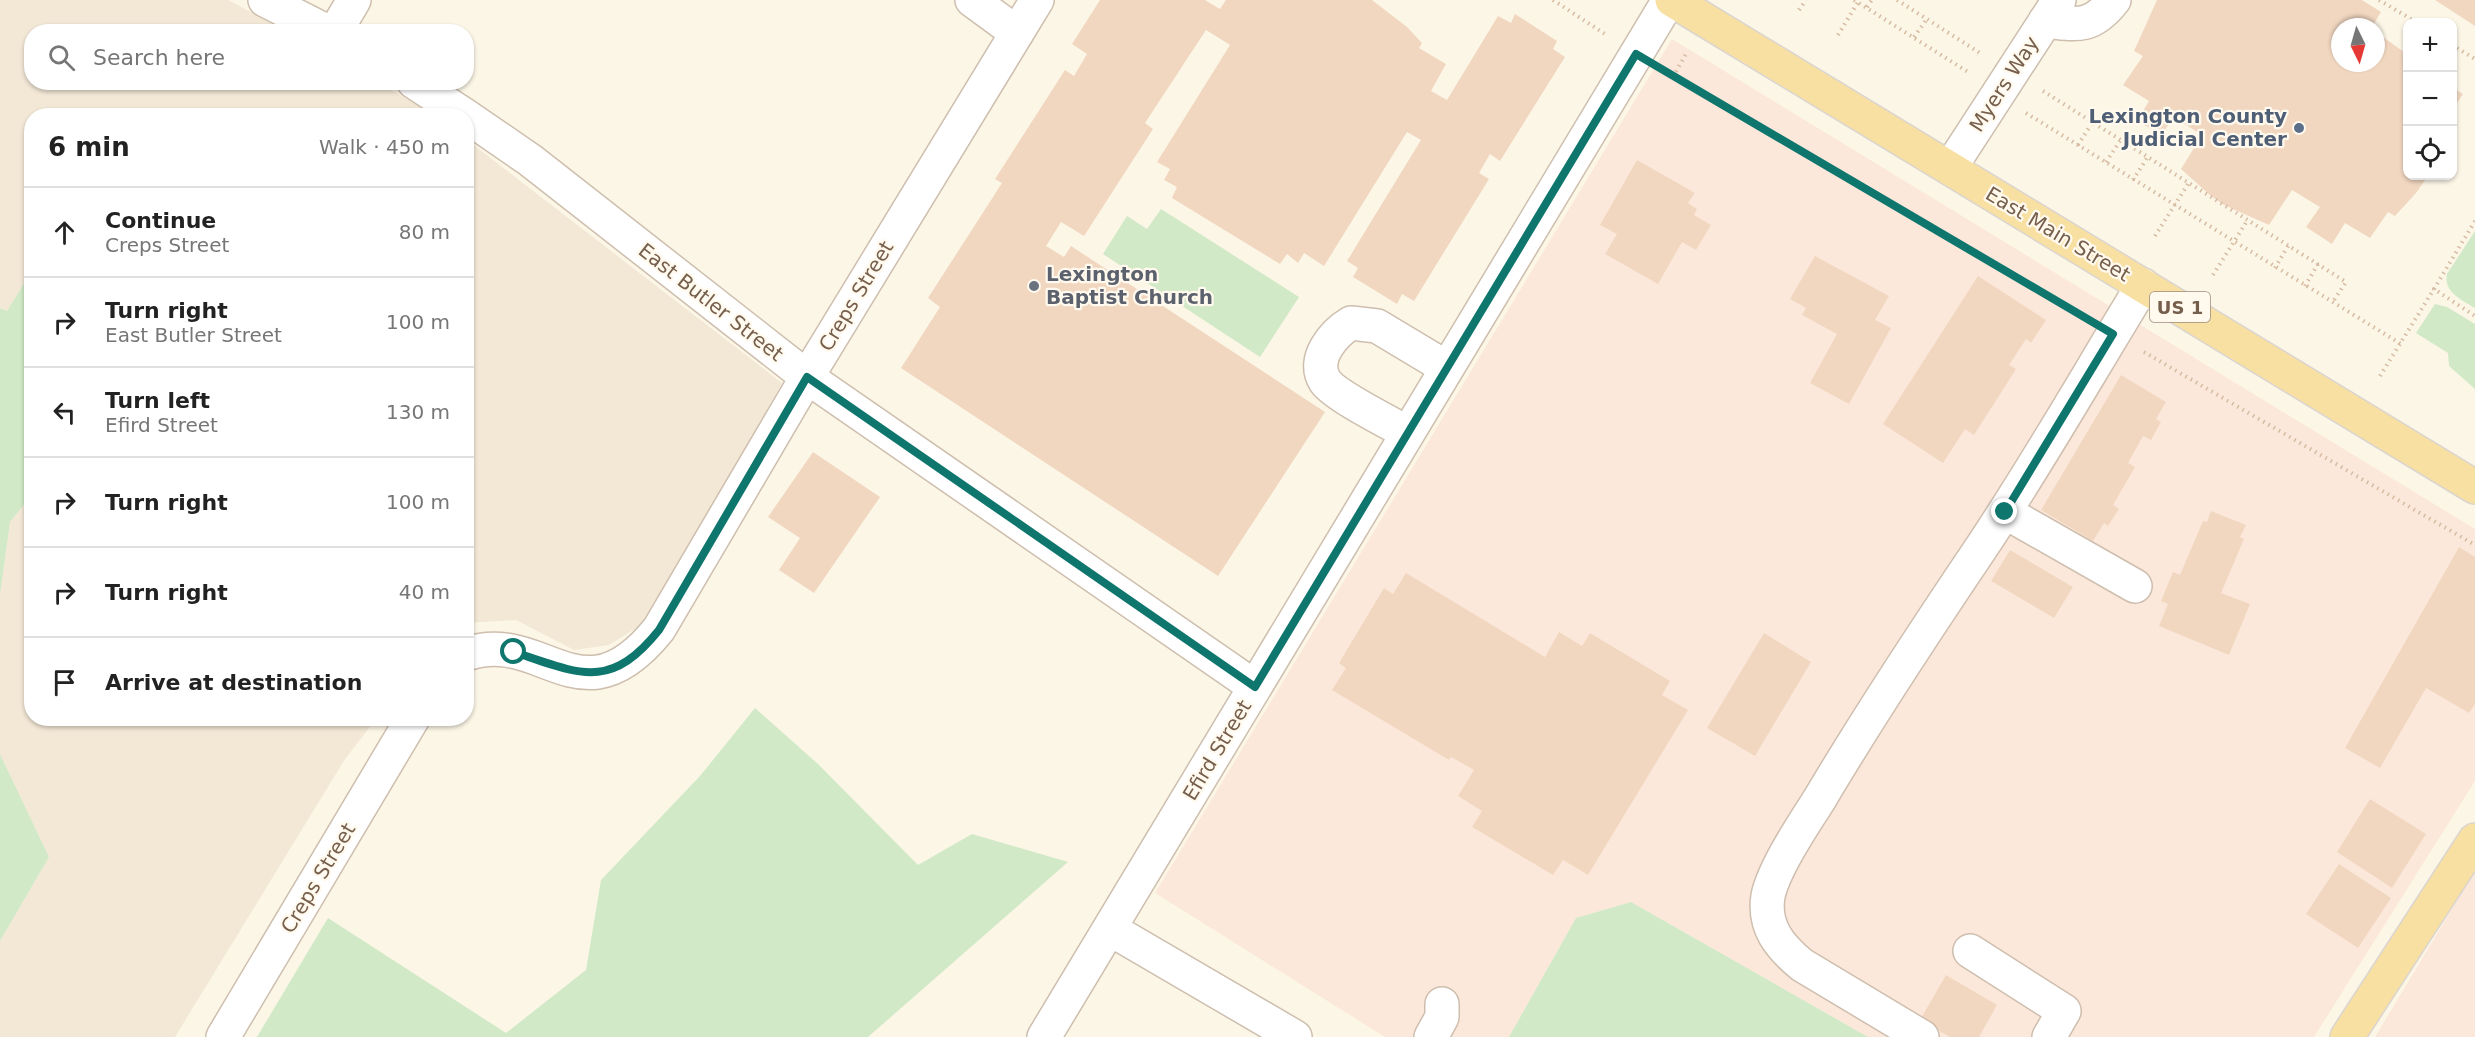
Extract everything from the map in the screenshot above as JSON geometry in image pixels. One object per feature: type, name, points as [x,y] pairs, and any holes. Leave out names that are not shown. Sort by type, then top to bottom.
[{"type":"main road","name":"East Main Street","points":[[1670,0],[2475,487]]},
{"type":"main road","points":[[2347,1037],[2475,842]]},
{"type":"street","points":[[265,0],[312,24]]},
{"type":"street","points":[[340,24],[354,0]]},
{"type":"street","points":[[972,0],[1017,33]]},
{"type":"street","name":"Creps Street","points":[[474,652],[489,649],[514,652],[566,669],[591,673],[620,667],[642,651],[659,630],[807,377],[1037,0]]},
{"type":"street","name":"Efird Street","points":[[1044,1037],[1670,0]]},
{"type":"street","points":[[2052,10],[2077,25],[2091,22],[2100,16],[2114,0]]},
{"type":"street","name":"Myers Way","points":[[1950,168],[2052,10]]},
{"type":"street","name":"East Butler Street","points":[[426,90],[454,108]]},
{"type":"street","name":"East Butler Street","points":[[474,122],[530,160],[807,377],[1255,687]]},
{"type":"street","points":[[1922,1037],[1802,965],[1785,951],[1769,927],[1768,898],[1795,841],[1865,721],[2005,512],[2143,285]]},
{"type":"street","points":[[1408,433],[1335,390],[1324,380],[1321,361],[1333,336],[1351,323],[1377,326],[1447,368]]},
{"type":"street","points":[[2005,512],[2134,586]]},
{"type":"street","name":"Creps Street","points":[[223,1037],[408,726]]},
{"type":"street","points":[[1110,929],[1295,1037]]},
{"type":"street","points":[[1970,951],[2064,1011],[2049,1037]]},
{"type":"street","points":[[1431,1037],[1442,1017],[1442,1004]]},
{"type":"path","points":[[1553,0],[1673,77],[2475,545]]},
{"type":"path","points":[[1799,10],[1806,0]]},
{"type":"path","points":[[1868,7],[1872,0]]},
{"type":"path","points":[[1897,0],[1980,53]]},
{"type":"path","points":[[2379,0],[2409,18]]},
{"type":"path","points":[[1838,35],[1856,1],[1968,72]]},
{"type":"path","points":[[1914,37],[1927,19]]},
{"type":"path","points":[[2457,48],[2475,59]]},
{"type":"path","points":[[1673,77],[1687,52]]},
{"type":"path","points":[[2038,87],[2346,282],[2332,303]]},
{"type":"path","points":[[2023,111],[2401,344]]},
{"type":"path","points":[[2078,145],[2092,122]]},
{"type":"path","points":[[2106,162],[2120,141]]},
{"type":"path","points":[[2133,180],[2147,158]]},
{"type":"path","points":[[2155,236],[2188,184]]},
{"type":"path","points":[[2213,275],[2247,221]]},
{"type":"path","points":[[2380,376],[2475,221]]},
{"type":"path","points":[[2275,268],[2288,246]]},
{"type":"path","points":[[2305,286],[2318,264]]},
{"type":"path","points":[[2434,290],[2475,316]]},
{"type":"shaded area","points":[[0,0],[228,0],[274,24],[24,24],[24,90],[391,90],[423,108],[24,108],[24,283],[7,311],[0,308]]},
{"type":"shaded area","points":[[1672,39],[2475,529],[2475,781],[2314,1037],[1868,1037],[1631,902],[1576,918],[1509,1037],[1385,1037],[1155,893]]},
{"type":"shaded area","points":[[474,145],[782,383],[646,622],[609,645],[574,650],[516,620],[474,623]]},
{"type":"shaded area","points":[[24,505],[24,726],[371,726],[345,759],[175,1037],[0,1037],[0,941],[49,857],[0,754],[0,595],[10,522]]},
{"type":"shaded area","points":[[2475,871],[2475,1037],[2375,1037],[2471,877]]},
{"type":"green space","points":[[1161,209],[1299,297],[1260,357],[1103,254],[1127,216],[1147,229]]},
{"type":"green space","points":[[2475,231],[2475,308],[2451,291],[2447,274]]},
{"type":"green space","points":[[24,283],[24,505],[10,522],[0,595],[0,308],[7,311]]},
{"type":"green space","points":[[2435,304],[2447,307],[2475,324],[2475,389],[2449,366],[2448,353],[2416,333]]},
{"type":"green space","points":[[755,708],[818,764],[918,865],[972,834],[1068,862],[868,1037],[257,1037],[328,918],[506,1033],[586,970],[601,880],[700,776]]},
{"type":"green space","points":[[0,754],[49,857],[0,941]]},
{"type":"green space","points":[[1631,902],[1868,1037],[1509,1037],[1576,918]]},
{"type":"building","name":"Lexington Baptist Church","points":[[1100,0],[1205,0],[1220,9],[1226,0],[1372,0],[1407,27],[1422,43],[1419,48],[1446,64],[1431,91],[1447,100],[1498,16],[1511,23],[1515,14],[1557,41],[1553,49],[1565,57],[1500,161],[1490,154],[1479,173],[1489,179],[1414,301],[1402,294],[1397,304],[1353,277],[1358,268],[1347,261],[1421,140],[1407,132],[1324,266],[1304,253],[1298,263],[1287,254],[1280,264],[1172,198],[1177,187],[1164,180],[1170,169],[1157,162],[1230,45],[1206,30],[1145,123],[1153,129],[1084,236],[1061,222],[1046,246],[1064,257],[1071,246],[1325,412],[1218,576],[901,368],[940,307],[928,298],[1002,183],[995,179],[1065,70],[1074,76],[1087,54],[1072,44]]},
{"type":"building","name":"Lexington County Judicial Center","points":[[2157,0],[2362,0],[2381,12],[2377,18],[2331,18],[2331,72],[2385,72],[2385,38],[2403,51],[2403,180],[2425,180],[2395,216],[2388,212],[2370,238],[2345,223],[2332,244],[2306,227],[2320,207],[2292,190],[2269,225],[2224,205],[2181,169],[2202,135],[2173,117],[2162,135],[2137,121],[2149,101],[2123,85],[2143,56],[2134,51]]},
{"type":"building","points":[[2435,0],[2475,0],[2475,26]]},
{"type":"building","points":[[2457,90],[2463,94],[2457,103]]},
{"type":"building","points":[[1637,160],[1695,193],[1688,203],[1697,209],[1694,215],[1711,225],[1696,250],[1682,242],[1658,284],[1605,254],[1617,234],[1600,225]]},
{"type":"building","points":[[1815,256],[1889,296],[1875,320],[1891,328],[1849,404],[1810,383],[1837,334],[1802,315],[1806,308],[1790,299]]},
{"type":"building","points":[[1978,276],[2046,320],[2031,343],[2026,339],[2009,365],[2016,369],[1974,435],[1965,429],[1943,463],[1883,424]]},
{"type":"building","points":[[2121,375],[2166,402],[2156,419],[2161,422],[2151,440],[2143,436],[2128,463],[2135,467],[2113,505],[2119,509],[2108,526],[2104,523],[2093,541],[2041,510]]},
{"type":"building","points":[[813,452],[880,497],[814,593],[779,570],[800,538],[768,517]]},
{"type":"building","points":[[2211,511],[2246,525],[2240,537],[2244,539],[2221,593],[2250,604],[2229,655],[2159,626],[2168,604],[2161,601],[2173,572],[2180,575],[2203,521],[2207,522]]},
{"type":"building","points":[[2459,547],[2475,557],[2475,704],[2469,713],[2426,688],[2380,768],[2345,748]]},
{"type":"building","points":[[2010,550],[2073,587],[2054,618],[1991,581]]},
{"type":"building","points":[[1406,573],[1545,657],[1559,632],[1582,646],[1590,633],[1670,681],[1662,695],[1688,710],[1588,875],[1563,860],[1553,875],[1472,827],[1482,811],[1458,796],[1474,770],[1451,757],[1449,760],[1332,690],[1346,668],[1339,663],[1384,588],[1393,594]]},
{"type":"building","points":[[1764,633],[1811,662],[1755,756],[1707,728]]},
{"type":"building","points":[[2370,799],[2426,834],[2392,888],[2337,852]]},
{"type":"building","points":[[2339,864],[2391,898],[2358,948],[2306,914]]},
{"type":"building","points":[[1946,975],[1997,1005],[1979,1037],[1950,1037],[1920,1020]]},
{"type":"place","name":"Lexington County Judicial Center","points":[[2299,128]]},
{"type":"place","name":"Lexington Baptist Church","points":[[1034,286]]},
{"type":"route","points":[[514,652],[566,669],[591,673],[620,667],[642,651],[659,630],[807,377],[1255,687],[1636,54],[1801,153],[2113,334],[2005,512]]}]
